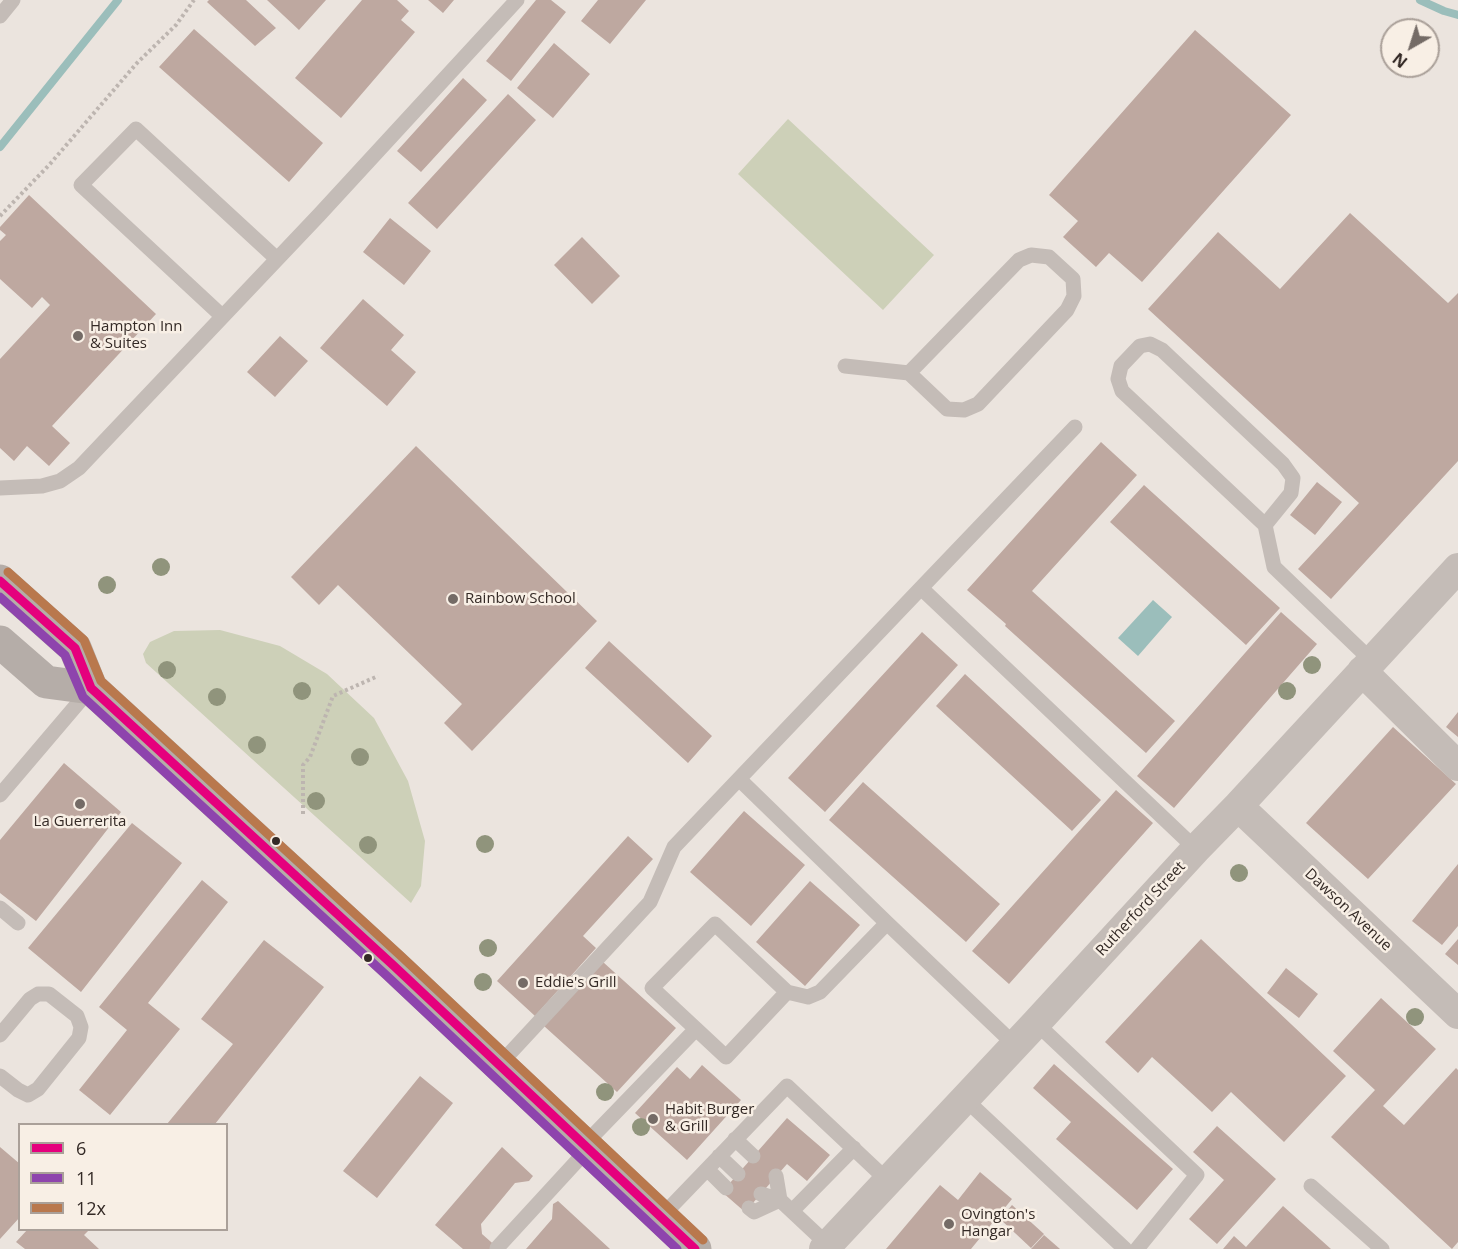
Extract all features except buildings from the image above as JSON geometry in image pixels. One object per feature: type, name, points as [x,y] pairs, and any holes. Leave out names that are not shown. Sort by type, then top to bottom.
[{"type":"main road","points":[[0,581],[75,648],[91,688],[352,927],[695,1249]]},
{"type":"main road","points":[[0,642],[46,682],[91,688]]},
{"type":"street","name":"Rutherford Street","points":[[826,1247],[1458,568]]},
{"type":"street","points":[[1367,666],[1458,766]]},
{"type":"street","name":"Dawson Avenue","points":[[1238,806],[1458,1014]]},
{"type":"lane","points":[[0,16],[13,0]]},
{"type":"lane","points":[[0,488],[42,486],[60,481],[79,468],[517,0]]},
{"type":"lane","points":[[222,316],[81,185],[136,129],[277,259]]},
{"type":"lane","points":[[845,366],[909,373],[947,409],[964,410],[978,404],[1067,310],[1074,296],[1073,279],[1049,257],[1031,255],[1019,260],[909,373]]},
{"type":"lane","points":[[1265,525],[1292,493],[1293,478],[1283,464],[1162,350],[1150,344],[1140,346],[1121,366],[1118,379],[1122,391],[1265,525],[1274,567],[1367,666]]},
{"type":"lane","points":[[499,1065],[650,902],[674,847],[1075,427]]},
{"type":"lane","points":[[921,588],[1196,849]]},
{"type":"lane","points":[[0,795],[91,688]]},
{"type":"lane","points":[[739,779],[1015,1045]]},
{"type":"lane","points":[[0,908],[18,923]]},
{"type":"lane","points":[[787,992],[726,1057],[652,988],[715,924],[787,992],[808,997],[820,992],[887,923]]},
{"type":"lane","points":[[0,1035],[30,999],[38,994],[49,994],[77,1016],[81,1027],[79,1038],[38,1089],[28,1095],[0,1076]]},
{"type":"lane","points":[[1036,1023],[1197,1175],[1137,1249]]},
{"type":"lane","points":[[498,1248],[586,1147],[696,1029]]},
{"type":"lane","points":[[662,1217],[787,1086],[887,1180]]},
{"type":"lane","points":[[964,1099],[1125,1249]]},
{"type":"lane","points":[[735,1139],[753,1156]]},
{"type":"lane","points":[[792,1211],[854,1148]]},
{"type":"lane","points":[[719,1156],[738,1174]]},
{"type":"lane","points":[[707,1169],[726,1188]]},
{"type":"lane","points":[[776,1176],[780,1200]]},
{"type":"lane","points":[[1311,1186],[1382,1249]]},
{"type":"lane","points":[[761,1194],[780,1200],[826,1247]]},
{"type":"lane","points":[[749,1208],[754,1212],[780,1200]]},
{"type":"path","points":[[0,216],[50,164],[137,63],[176,25],[194,0]]},
{"type":"path","points":[[303,814],[303,765],[310,757],[333,696],[378,676]]},
{"type":"green space","points":[[788,119],[934,255],[883,310],[738,174]]},
{"type":"green space","points":[[220,630],[280,646],[327,674],[374,718],[408,781],[425,841],[421,886],[411,903],[146,663],[143,654],[150,642],[174,631]]},
{"type":"water","points":[[1153,600],[1172,617],[1138,656],[1118,638]]},
{"type":"waterway","points":[[0,147],[118,0]]},
{"type":"waterway","points":[[1420,0],[1458,15]]},
{"type":"transit line","name":"12x","points":[[8,572],[84,640],[101,681],[402,957],[703,1240]]},
{"type":"transit line","name":"6","points":[[0,581],[75,648],[91,688],[394,966],[695,1249]]},
{"type":"transit line","name":"11","points":[[0,597],[65,655],[83,697],[386,975],[677,1249]]},
{"type":"place","name":"Hampton Inn & Suites","points":[[78,336]]},
{"type":"place","name":"Rainbow School","points":[[453,599]]},
{"type":"place","name":"La Guerrerita","points":[[80,804]]},
{"type":"place","name":"Eddie's Grill","points":[[523,983]]},
{"type":"place","name":"Habit Burger & Grill","points":[[653,1119]]},
{"type":"place","name":"Ovington's Hangar","points":[[949,1224]]}]
